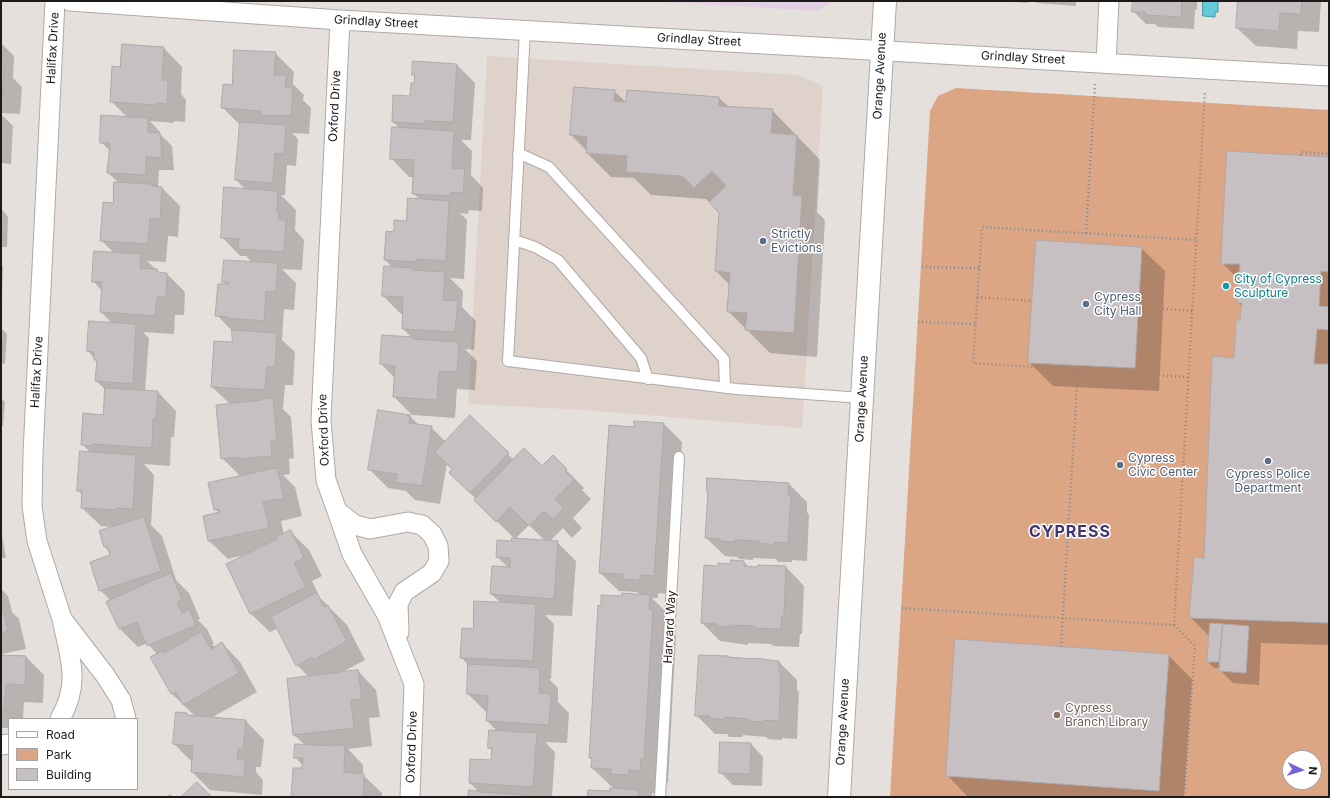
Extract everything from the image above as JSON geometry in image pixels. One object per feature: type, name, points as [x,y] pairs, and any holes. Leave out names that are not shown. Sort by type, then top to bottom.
[{"type":"main road","name":"Orange Avenue","points":[[839,797],[885,1]]},
{"type":"street","name":"Halifax Drive","points":[[55,1],[33,453],[32,506],[37,541],[62,619],[105,675],[121,700],[126,718]]},
{"type":"street","name":"Grindlay Street","points":[[70,1],[340,20],[1329,76]]},
{"type":"street","points":[[1101,63],[1110,1]]},
{"type":"street","name":"Oxford Drive","points":[[340,20],[321,420],[326,480],[352,554],[387,615],[414,684],[410,797]]},
{"type":"street","points":[[337,512],[355,525],[370,529],[408,522],[422,525],[432,534],[438,546],[439,561],[432,573],[404,592],[398,604],[400,647]]},
{"type":"street","points":[[60,718],[69,701],[73,682],[71,663],[62,619]]},
{"type":"lane","points":[[525,30],[508,362],[725,387],[862,398]]},
{"type":"lane","points":[[518,153],[549,167],[724,359],[725,387]]},
{"type":"lane","points":[[514,240],[535,247],[558,260],[641,358],[648,379]]},
{"type":"lane","name":"Harvard Way","points":[[660,797],[679,457]]},
{"type":"path","points":[[1086,233],[1101,63]]},
{"type":"path","points":[[1174,625],[1206,69]]},
{"type":"path","points":[[1301,155],[1301,152],[1329,154]]},
{"type":"path","points":[[1188,377],[973,363],[982,227],[1196,240]]},
{"type":"path","points":[[922,267],[980,268]]},
{"type":"path","points":[[977,297],[1032,301]]},
{"type":"path","points":[[1139,308],[1192,311]]},
{"type":"path","points":[[918,322],[976,324]]},
{"type":"path","points":[[1061,647],[1078,370]]},
{"type":"path","points":[[902,608],[1174,625],[1195,646],[1184,797]]},
{"type":"shaded area","points":[[649,1],[834,1],[818,11]]},
{"type":"shaded area","points":[[487,56],[799,75],[823,86],[802,428],[585,410],[468,404]]},
{"type":"green space","name":"Cypress Civic Center","points":[[956,88],[1329,110],[1329,797],[890,797],[930,111],[938,96]]},
{"type":"water","points":[[1203,1],[1218,1],[1218,12],[1215,12],[1215,17],[1203,16]]},
{"type":"building","points":[[1133,1],[1182,1],[1181,17],[1145,15],[1145,12],[1132,12]]},
{"type":"building","points":[[1238,1],[1302,1],[1301,14],[1280,13],[1279,31],[1236,28]]},
{"type":"building","points":[[122,44],[164,47],[162,80],[168,80],[167,104],[156,103],[155,105],[110,102],[112,66],[120,67]]},
{"type":"building","points":[[234,50],[276,52],[274,75],[286,75],[285,88],[293,88],[291,116],[261,115],[261,111],[221,108],[223,84],[232,85]]},
{"type":"building","points":[[413,61],[457,64],[453,122],[424,121],[424,124],[392,122],[393,95],[410,96],[411,83],[414,83],[415,75],[412,75]]},
{"type":"building","points":[[1,67],[4,68],[2,96],[1,96]]},
{"type":"building","points":[[574,87],[615,90],[614,101],[626,102],[627,90],[719,97],[719,106],[773,109],[771,133],[797,135],[793,195],[802,196],[794,333],[745,330],[747,313],[727,312],[730,273],[715,271],[719,213],[709,202],[726,186],[712,171],[694,188],[682,176],[626,172],[627,156],[586,153],[587,137],[570,135]]},
{"type":"building","points":[[101,115],[148,118],[148,132],[160,133],[162,158],[146,157],[146,175],[107,173],[110,143],[100,143]]},
{"type":"building","points":[[240,122],[286,125],[284,154],[275,153],[273,183],[235,180]]},
{"type":"building","points":[[392,127],[454,131],[452,168],[465,169],[463,193],[451,192],[450,196],[412,194],[414,160],[390,159]]},
{"type":"building","name":"Cypress Police Department","points":[[1227,151],[1329,157],[1329,272],[1321,271],[1319,306],[1329,307],[1329,330],[1317,329],[1314,364],[1329,364],[1329,623],[1189,618],[1194,557],[1204,558],[1212,356],[1234,358],[1236,320],[1240,320],[1242,303],[1237,303],[1240,264],[1221,264]]},
{"type":"building","points":[[114,182],[152,184],[152,186],[162,187],[160,219],[150,218],[148,244],[100,241],[103,202],[113,203]]},
{"type":"building","points":[[224,187],[278,191],[278,220],[286,220],[284,252],[238,249],[239,239],[221,238]]},
{"type":"building","points":[[408,198],[449,201],[446,261],[416,259],[416,262],[384,260],[386,231],[394,232],[394,220],[406,221]]},
{"type":"building","name":"Cypress City Hall","points":[[1036,240],[1142,247],[1135,368],[1028,363]]},
{"type":"building","points":[[94,251],[141,254],[140,268],[157,269],[158,272],[167,273],[166,297],[157,297],[155,316],[100,312],[102,282],[92,282]]},
{"type":"building","points":[[224,260],[278,263],[276,292],[266,291],[264,321],[215,316],[218,284],[229,284],[229,282],[222,282]]},
{"type":"building","points":[[384,266],[412,268],[412,270],[445,272],[443,300],[458,301],[455,332],[402,329],[403,297],[382,296]]},
{"type":"building","points":[[89,321],[136,324],[133,384],[95,381],[97,360],[94,360],[94,352],[87,351]]},
{"type":"building","points":[[232,330],[277,333],[275,367],[267,367],[265,390],[211,387],[214,341],[232,342]]},
{"type":"building","points":[[382,335],[459,342],[457,372],[439,371],[437,400],[393,397],[395,366],[380,364]]},
{"type":"building","points":[[105,388],[158,391],[156,419],[153,419],[152,448],[92,444],[92,446],[81,445],[83,413],[103,415]]},
{"type":"building","points":[[273,398],[277,440],[271,441],[272,456],[221,459],[216,405]]},
{"type":"building","points":[[378,410],[410,415],[409,423],[432,426],[422,486],[396,482],[397,474],[368,470]]},
{"type":"building","points":[[470,415],[509,453],[470,493],[449,473],[452,469],[435,452]]},
{"type":"building","points":[[634,421],[664,423],[654,576],[640,575],[640,580],[623,579],[623,574],[599,573],[609,425],[634,427]]},
{"type":"building","points":[[524,448],[542,466],[553,455],[567,469],[565,471],[574,480],[555,499],[564,508],[553,520],[544,511],[529,526],[510,507],[496,522],[474,500]]},
{"type":"building","points":[[80,451],[136,455],[133,509],[116,508],[116,510],[81,508],[82,491],[77,491]]},
{"type":"building","points":[[277,468],[284,498],[263,502],[269,528],[208,541],[203,516],[220,512],[219,509],[214,510],[208,483]]},
{"type":"building","points":[[707,478],[789,483],[788,495],[791,495],[788,543],[774,542],[774,545],[759,543],[759,541],[735,540],[735,542],[705,538],[708,492]]},
{"type":"building","points":[[144,517],[161,571],[99,591],[90,562],[110,555],[107,546],[104,547],[99,531]]},
{"type":"building","points":[[291,530],[304,558],[294,563],[306,587],[250,614],[226,564],[277,539],[276,537]]},
{"type":"building","points":[[512,538],[558,541],[554,599],[490,594],[492,566],[510,567],[510,558],[496,557],[497,540],[511,541]]},
{"type":"building","points":[[731,560],[744,561],[744,566],[786,566],[784,616],[782,616],[781,629],[730,625],[730,627],[701,623],[704,565],[718,566],[718,563],[730,564]]},
{"type":"building","points":[[171,573],[182,600],[177,602],[182,613],[189,609],[196,625],[147,646],[137,622],[119,629],[106,602]]},
{"type":"building","points":[[317,593],[324,607],[328,605],[347,641],[313,660],[312,657],[296,666],[271,617]]},
{"type":"building","points":[[622,593],[650,595],[649,610],[653,610],[644,759],[641,759],[640,771],[629,770],[629,775],[611,774],[611,769],[591,768],[592,758],[589,758],[598,605],[601,606],[601,595],[622,596]]},
{"type":"building","points":[[1,600],[8,631],[1,633]]},
{"type":"building","points":[[474,601],[536,604],[533,661],[460,658],[462,628],[473,629]]},
{"type":"building","points":[[1210,623],[1223,624],[1219,662],[1207,662]]},
{"type":"building","points":[[1223,624],[1249,626],[1246,673],[1219,671]]},
{"type":"building","points":[[201,632],[211,649],[222,642],[239,673],[183,705],[176,692],[171,694],[150,657],[162,651],[164,653]]},
{"type":"building","name":"Cypress Branch Library","points":[[955,639],[1169,654],[1159,791],[946,776]]},
{"type":"building","points":[[2,655],[26,656],[25,685],[6,684],[4,711],[1,711]]},
{"type":"building","points":[[699,655],[779,661],[779,673],[781,673],[779,721],[748,721],[748,719],[725,717],[725,720],[710,718],[710,716],[695,716]]},
{"type":"building","points":[[468,664],[540,668],[539,693],[551,694],[549,725],[486,721],[488,696],[467,694]]},
{"type":"building","points":[[358,670],[362,699],[351,700],[354,728],[293,735],[287,679]]},
{"type":"building","points":[[176,712],[187,713],[187,715],[246,720],[243,749],[238,749],[237,760],[245,760],[244,777],[191,772],[193,746],[173,744]]},
{"type":"building","points":[[489,730],[537,733],[533,787],[469,783],[470,759],[491,760],[492,748],[488,748]]},
{"type":"building","points":[[720,742],[751,743],[750,774],[719,773]]},
{"type":"building","points":[[295,744],[334,746],[345,745],[344,772],[364,774],[363,797],[291,797],[293,768],[302,768],[303,758],[294,758]]},
{"type":"building","points":[[197,782],[212,797],[181,797]]},
{"type":"building","points":[[610,788],[639,790],[638,797],[587,797],[588,790],[610,791]]},
{"type":"building","points":[[469,790],[526,795],[525,797],[468,797]]},
{"type":"place","name":"Strictly Evictions","points":[[763,241]]},
{"type":"place","name":"City of Cypress Sculpture","points":[[1226,286]]},
{"type":"place","name":"Cypress City Hall","points":[[1086,304]]},
{"type":"place","name":"Cypress Police Department","points":[[1268,461]]},
{"type":"place","name":"Cypress Civic Center","points":[[1120,465]]},
{"type":"place","name":"Cypress Branch Library","points":[[1057,715]]},
{"type":"district","name":"CYPRESS","points":[[1070,532]]}]
